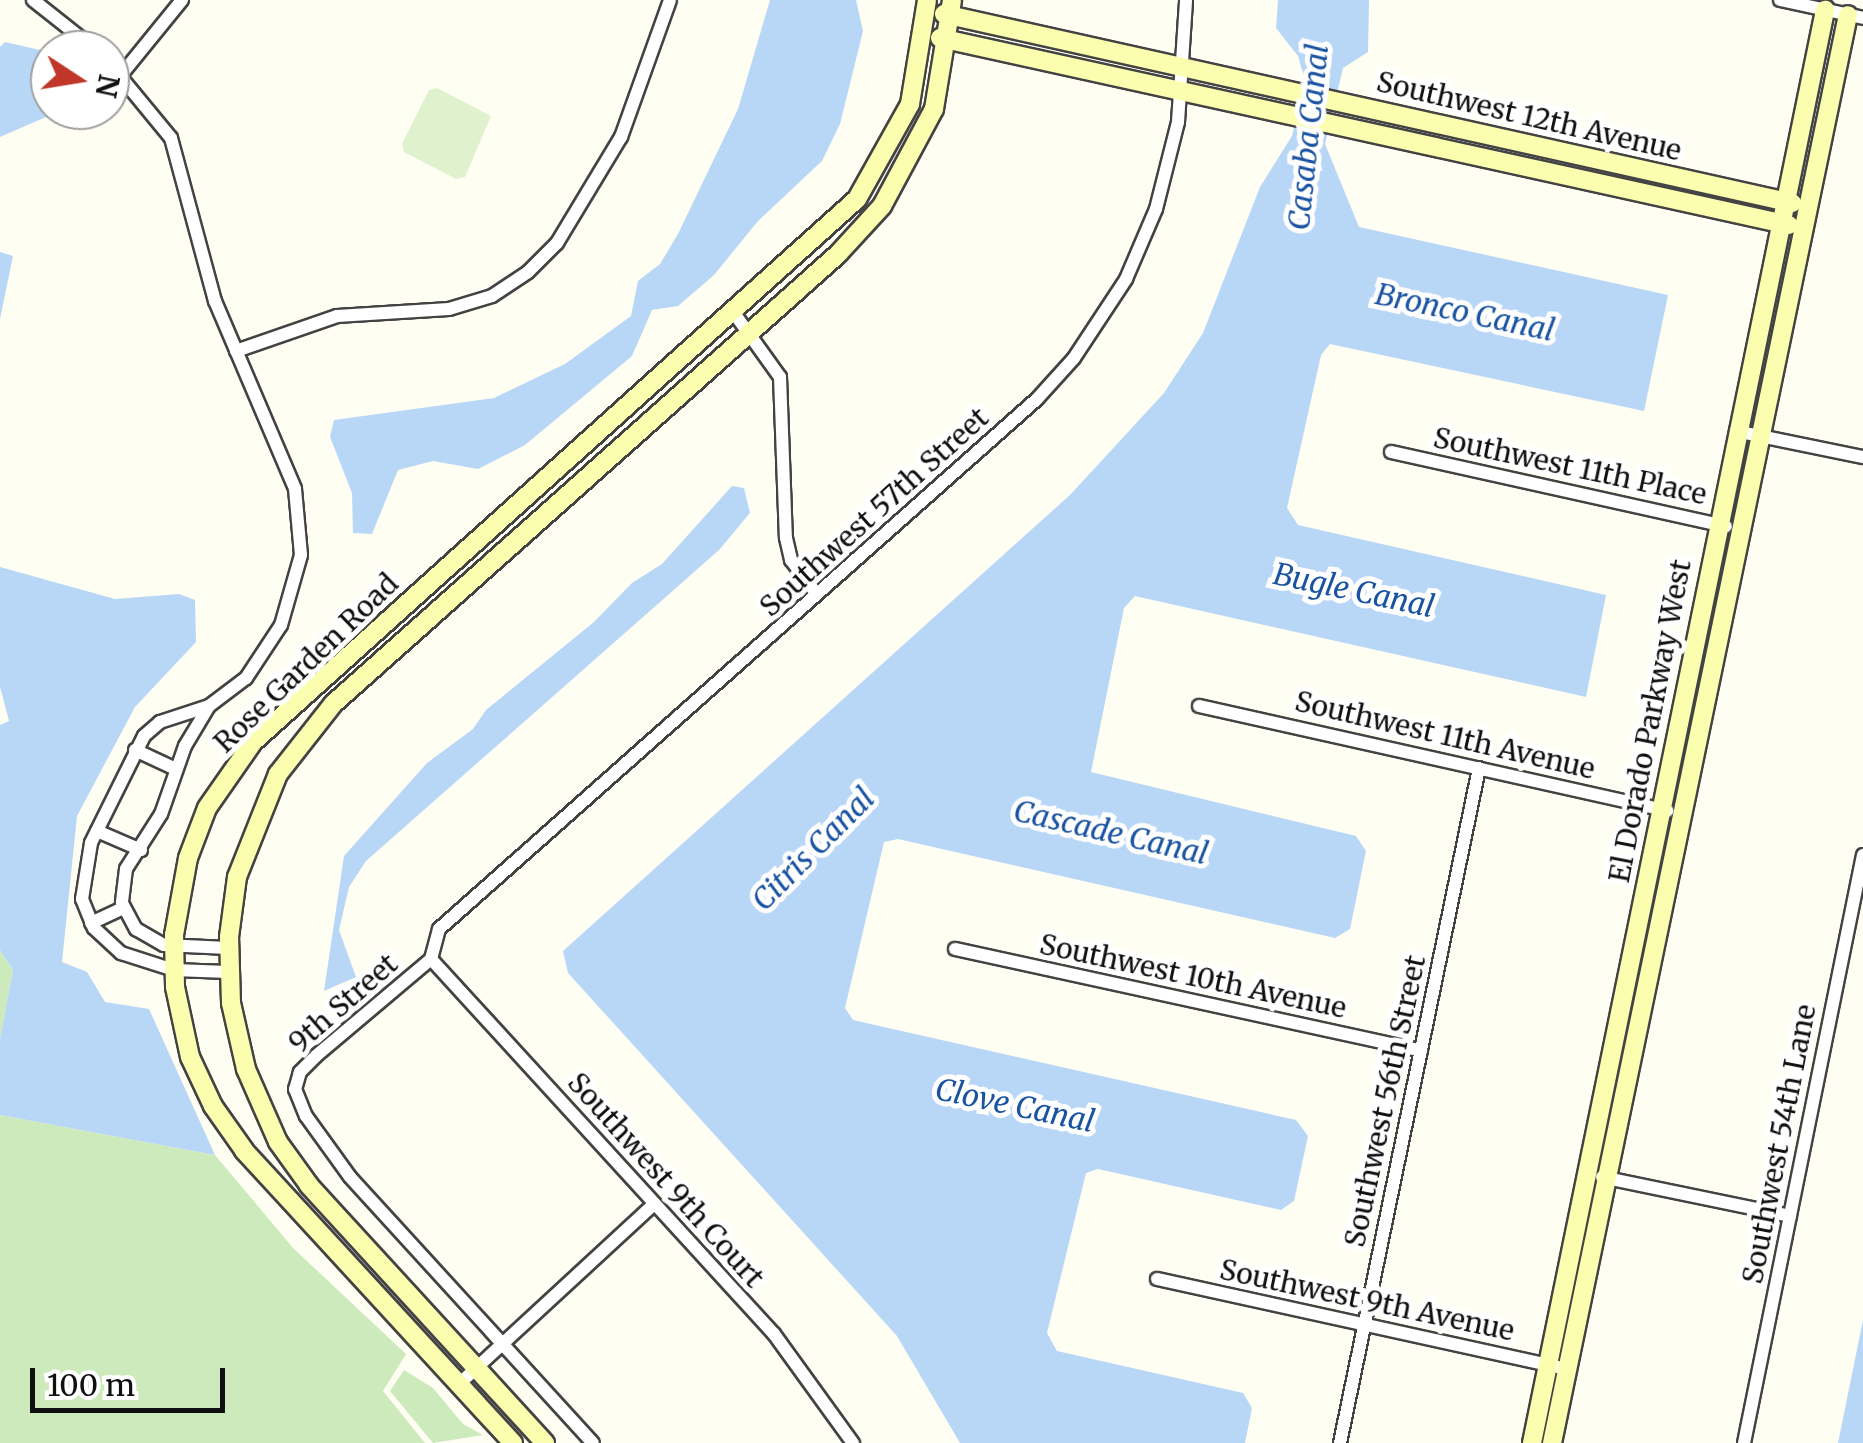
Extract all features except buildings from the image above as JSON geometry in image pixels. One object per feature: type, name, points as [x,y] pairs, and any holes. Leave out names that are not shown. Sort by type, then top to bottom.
[{"type":"street","points":[[33,0],[71,30]]},
{"type":"street","points":[[130,64],[182,0]]},
{"type":"street","points":[[236,352],[337,316],[449,309],[492,296],[528,272],[557,243],[620,136],[670,0]]},
{"type":"street","name":"Southwest 57th Street","points":[[431,959],[438,929],[1037,400],[1086,342],[1126,279],[1156,210],[1180,89],[1186,0]]},
{"type":"street","points":[[1780,0],[1856,16]]},
{"type":"street","name":"Southwest 12th Avenue","points":[[927,5],[1808,206]]},
{"type":"street","name":"Rose Garden Road","points":[[514,1443],[222,1121],[185,1040],[174,970],[181,884],[196,833],[253,742],[838,220],[875,175],[910,104],[925,35],[927,5]]},
{"type":"street","name":"Rose Garden Road","points":[[545,1443],[310,1186],[278,1142],[242,1058],[228,972],[237,877],[254,822],[313,725],[855,237],[894,190],[934,109],[950,40],[952,8]]},
{"type":"street","name":"El Dorado Parkway West","points":[[1532,1443],[1558,1368],[1605,1178],[1717,524],[1826,10]]},
{"type":"street","name":"El Dorado Parkway West","points":[[1552,1443],[1558,1368],[1586,1174],[1738,528],[1802,228],[1856,16]]},
{"type":"street","name":"Southwest 12th Avenue","points":[[925,35],[1802,228]]},
{"type":"street","points":[[130,87],[170,138],[214,302],[296,489],[301,556],[290,604],[271,644],[246,678],[209,706],[160,722],[136,750],[97,830],[82,883],[91,922],[120,953],[174,970],[228,972]]},
{"type":"street","points":[[734,313],[780,376],[786,538],[801,577],[816,594]]},
{"type":"street","points":[[1736,432],[1863,457]]},
{"type":"street","name":"Southwest 11th Place","points":[[1391,452],[1738,528]]},
{"type":"street","points":[[209,706],[140,850],[126,870],[123,908],[136,930],[174,946],[228,948]]},
{"type":"street","name":"Southwest 11th Avenue","points":[[1200,706],[1670,811]]},
{"type":"street","points":[[136,750],[176,768]]},
{"type":"street","name":"Southwest 56th Street","points":[[1340,1443],[1479,768]]},
{"type":"street","points":[[97,830],[140,850]]},
{"type":"street","name":"Southwest 54th Lane","points":[[1744,1443],[1863,855]]},
{"type":"street","points":[[91,922],[123,908]]},
{"type":"street","name":"Southwest 10th Avenue","points":[[955,949],[1421,1051]]},
{"type":"street","name":"9th Street","points":[[431,959],[316,1056],[300,1072],[295,1089],[334,1157],[503,1343]]},
{"type":"street","name":"Southwest 9th Court","points":[[431,959],[806,1371],[853,1443]]},
{"type":"street","points":[[1586,1174],[1790,1216]]},
{"type":"street","points":[[459,1384],[654,1204]]},
{"type":"street","name":"Southwest 9th Avenue","points":[[1158,1279],[1558,1368]]},
{"type":"street","points":[[503,1343],[594,1443]]},
{"type":"green space","points":[[437,88],[491,116],[465,177],[456,179],[404,152],[402,144],[429,90]]},
{"type":"green space","points":[[0,950],[13,970],[0,1040]]},
{"type":"green space","points":[[0,1115],[215,1155],[294,1249],[406,1354],[383,1391],[425,1443],[0,1443]]},
{"type":"green space","points":[[404,1370],[433,1388],[463,1424],[483,1435],[433,1443],[390,1391]]},
{"type":"water","points":[[770,0],[856,0],[863,31],[840,124],[822,161],[758,221],[714,275],[678,306],[652,310],[632,356],[525,445],[478,469],[433,461],[398,470],[372,534],[353,533],[352,493],[330,437],[334,420],[494,398],[565,364],[631,316],[638,281],[660,264],[678,234],[738,109]]},
{"type":"water","points":[[1278,0],[1369,0],[1368,52],[1343,68],[1325,144],[1359,227],[1668,295],[1644,411],[1330,344],[1321,355],[1287,508],[1298,525],[1606,595],[1586,697],[1135,596],[1124,608],[1091,772],[1356,836],[1366,851],[1350,929],[1335,938],[898,839],[884,842],[845,1008],[853,1020],[1296,1120],[1308,1136],[1294,1201],[1281,1210],[1098,1169],[1086,1173],[1047,1333],[1057,1351],[1243,1393],[1252,1408],[1245,1443],[960,1443],[897,1336],[568,973],[563,951],[1070,495],[1164,393],[1203,333],[1260,187],[1292,136],[1305,80],[1298,56],[1276,28]]},
{"type":"water","points":[[5,42],[30,48],[30,124],[0,137],[0,47]]},
{"type":"water","points":[[0,252],[13,256],[0,319]]},
{"type":"water","points":[[732,486],[744,488],[750,513],[719,550],[366,861],[349,887],[339,930],[356,977],[324,991],[344,856],[427,763],[473,729],[486,710],[594,622],[632,583],[662,564]]},
{"type":"water","points":[[0,567],[115,599],[179,594],[195,600],[196,642],[135,707],[77,816],[62,962],[87,972],[105,1002],[149,1009],[215,1155],[0,1115],[0,1040],[13,970],[0,950],[0,725],[9,721],[0,687]]},
{"type":"water","points":[[1863,1320],[1863,1443],[1838,1443]]},
{"type":"water label","name":"Casaba Canal","points":[[1308,137]]},
{"type":"water label","name":"Bronco Canal","points":[[1465,312]]},
{"type":"water label","name":"Bugle Canal","points":[[1354,590]]},
{"type":"water label","name":"Cascade Canal","points":[[1111,832]]},
{"type":"water label","name":"Citris Canal","points":[[813,849]]},
{"type":"water label","name":"Clove Canal","points":[[1015,1105]]}]
